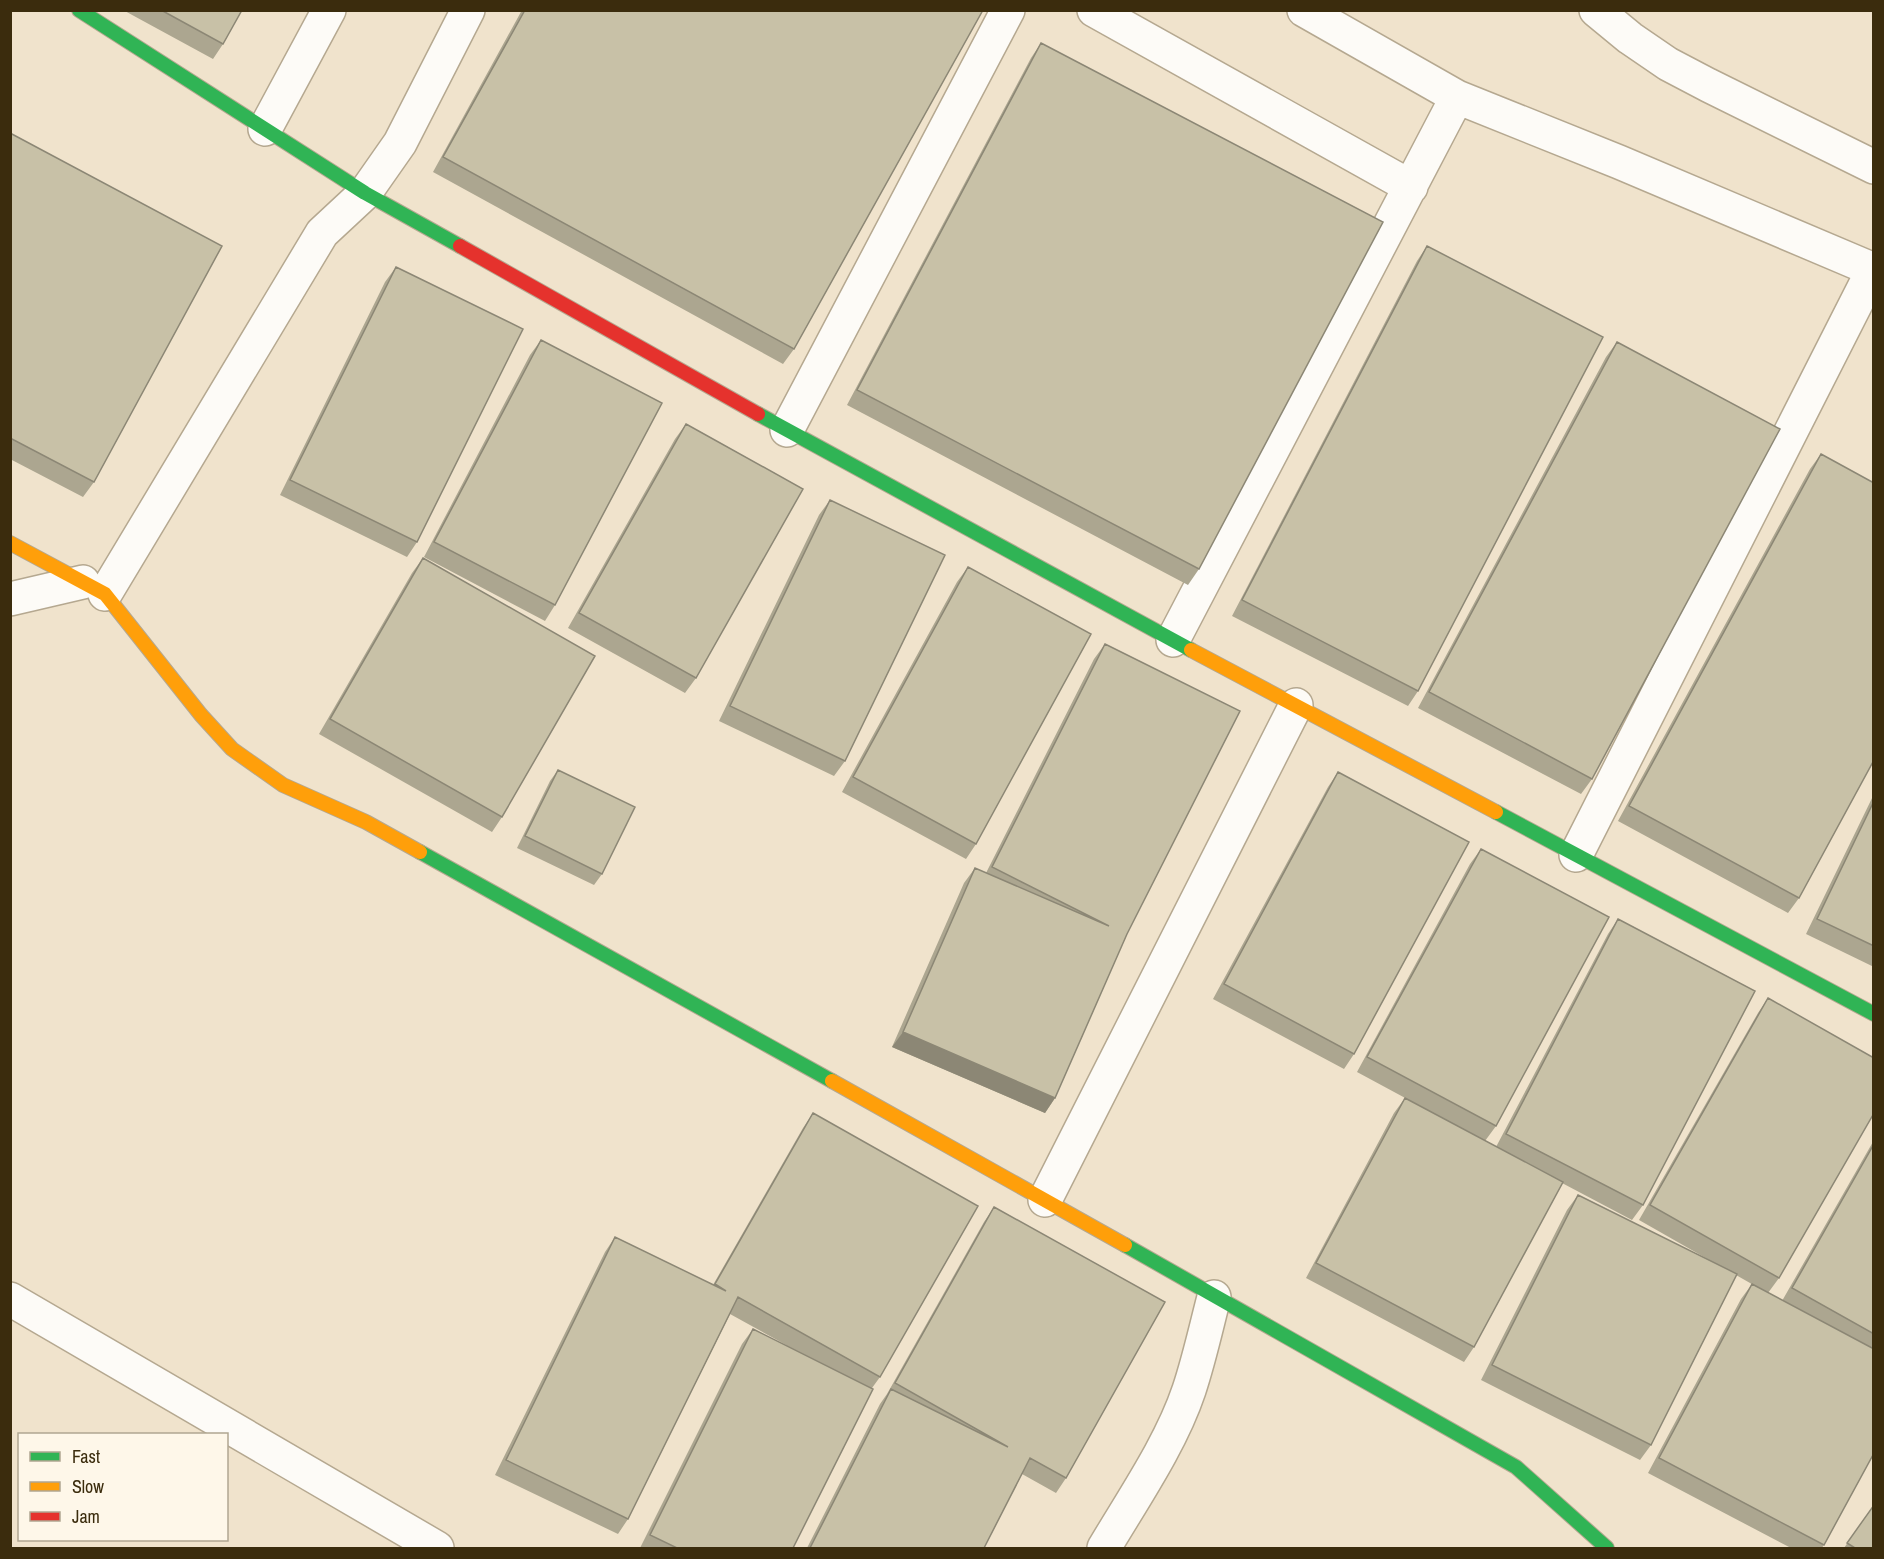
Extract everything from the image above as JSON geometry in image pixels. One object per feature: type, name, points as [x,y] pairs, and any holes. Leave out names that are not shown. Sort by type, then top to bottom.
[{"type":"street","points":[[79,10],[365,193],[788,430],[1173,640],[1874,1014]]},
{"type":"street","points":[[265,129],[329,10]]},
{"type":"street","points":[[10,599],[94,588],[322,233],[365,193],[400,143],[468,10]]},
{"type":"street","points":[[788,430],[1008,10]]},
{"type":"street","points":[[1094,10],[1411,187]]},
{"type":"street","points":[[1596,10],[1630,38],[1668,64],[1874,167]]},
{"type":"street","points":[[1316,13],[1414,74],[1457,97],[1619,162],[1873,270],[1576,855]]},
{"type":"street","points":[[1173,640],[1457,97]]},
{"type":"street","points":[[10,543],[94,588],[201,715],[232,748],[283,784],[366,822],[1045,1200],[1516,1467],[1607,1548]]},
{"type":"street","points":[[1045,1200],[1296,705]]},
{"type":"street","points":[[1104,1548],[1155,1462],[1189,1391],[1214,1297]]},
{"type":"street","points":[[10,1299],[437,1548]]},
{"type":"building","points":[[161,10],[242,10],[223,44]]},
{"type":"building","points":[[525,10],[983,10],[794,349],[443,157]]},
{"type":"building","points":[[1041,43],[1383,222],[1199,569],[857,390]]},
{"type":"building","points":[[10,133],[222,246],[94,482],[10,438]]},
{"type":"building","points":[[1427,246],[1603,337],[1418,691],[1242,600]]},
{"type":"building","points":[[396,267],[523,329],[417,542],[290,480]]},
{"type":"building","points":[[541,340],[662,403],[555,605],[434,542]]},
{"type":"building","points":[[1617,342],[1780,429],[1592,779],[1429,692]]},
{"type":"building","points":[[686,424],[803,489],[696,678],[579,613]]},
{"type":"building","points":[[1821,454],[1874,483],[1874,760],[1799,898],[1629,806]]},
{"type":"building","points":[[830,500],[945,555],[845,761],[730,706]]},
{"type":"building","points":[[423,558],[595,656],[502,817],[330,719]]},
{"type":"building","points":[[968,567],[1091,634],[976,844],[853,777]]},
{"type":"building","points":[[1105,644],[1240,711],[1127,934],[1055,1098],[903,1032],[975,868],[1109,926],[992,867]]},
{"type":"building","points":[[558,770],[635,807],[602,874],[525,836]]},
{"type":"building","points":[[1338,772],[1469,842],[1354,1054],[1224,984]]},
{"type":"building","points":[[1874,801],[1874,946],[1817,919]]},
{"type":"building","points":[[1481,849],[1609,917],[1496,1126],[1367,1057]]},
{"type":"building","points":[[1618,919],[1755,991],[1643,1205],[1506,1134]]},
{"type":"building","points":[[1768,998],[1874,1058],[1874,1113],[1779,1278],[1650,1205]]},
{"type":"building","points":[[1405,1098],[1563,1182],[1474,1347],[1316,1263]]},
{"type":"building","points":[[813,1113],[978,1206],[880,1377],[738,1297],[628,1519],[506,1460],[615,1237],[726,1291],[715,1284]]},
{"type":"building","points":[[1874,1144],[1874,1334],[1792,1288]]},
{"type":"building","points":[[1578,1195],[1737,1274],[1651,1445],[1492,1365]]},
{"type":"building","points":[[994,1207],[1165,1302],[1066,1478],[1030,1458],[984,1548],[810,1548],[891,1389],[1008,1447],[895,1383]]},
{"type":"building","points":[[1752,1284],[1874,1349],[1874,1453],[1824,1545],[1659,1458]]},
{"type":"building","points":[[753,1329],[873,1389],[793,1548],[677,1548],[650,1535]]},
{"type":"building","points":[[1874,1505],[1874,1548],[1855,1548],[1847,1543]]},
{"type":"traffic: fast","points":[[79,10],[365,193],[460,246]]},
{"type":"traffic: fast","points":[[758,414],[1191,650]]},
{"type":"traffic: fast","points":[[1496,812],[1874,1014]]},
{"type":"traffic: fast","points":[[420,852],[832,1081]]},
{"type":"traffic: fast","points":[[1125,1245],[1516,1467],[1607,1548]]},
{"type":"traffic: slow","points":[[10,543],[105,594],[201,715],[232,749],[283,785],[366,822],[420,852]]},
{"type":"traffic: slow","points":[[1191,650],[1496,812]]},
{"type":"traffic: slow","points":[[832,1081],[1125,1245]]},
{"type":"traffic: jam","points":[[460,246],[758,414]]}]
